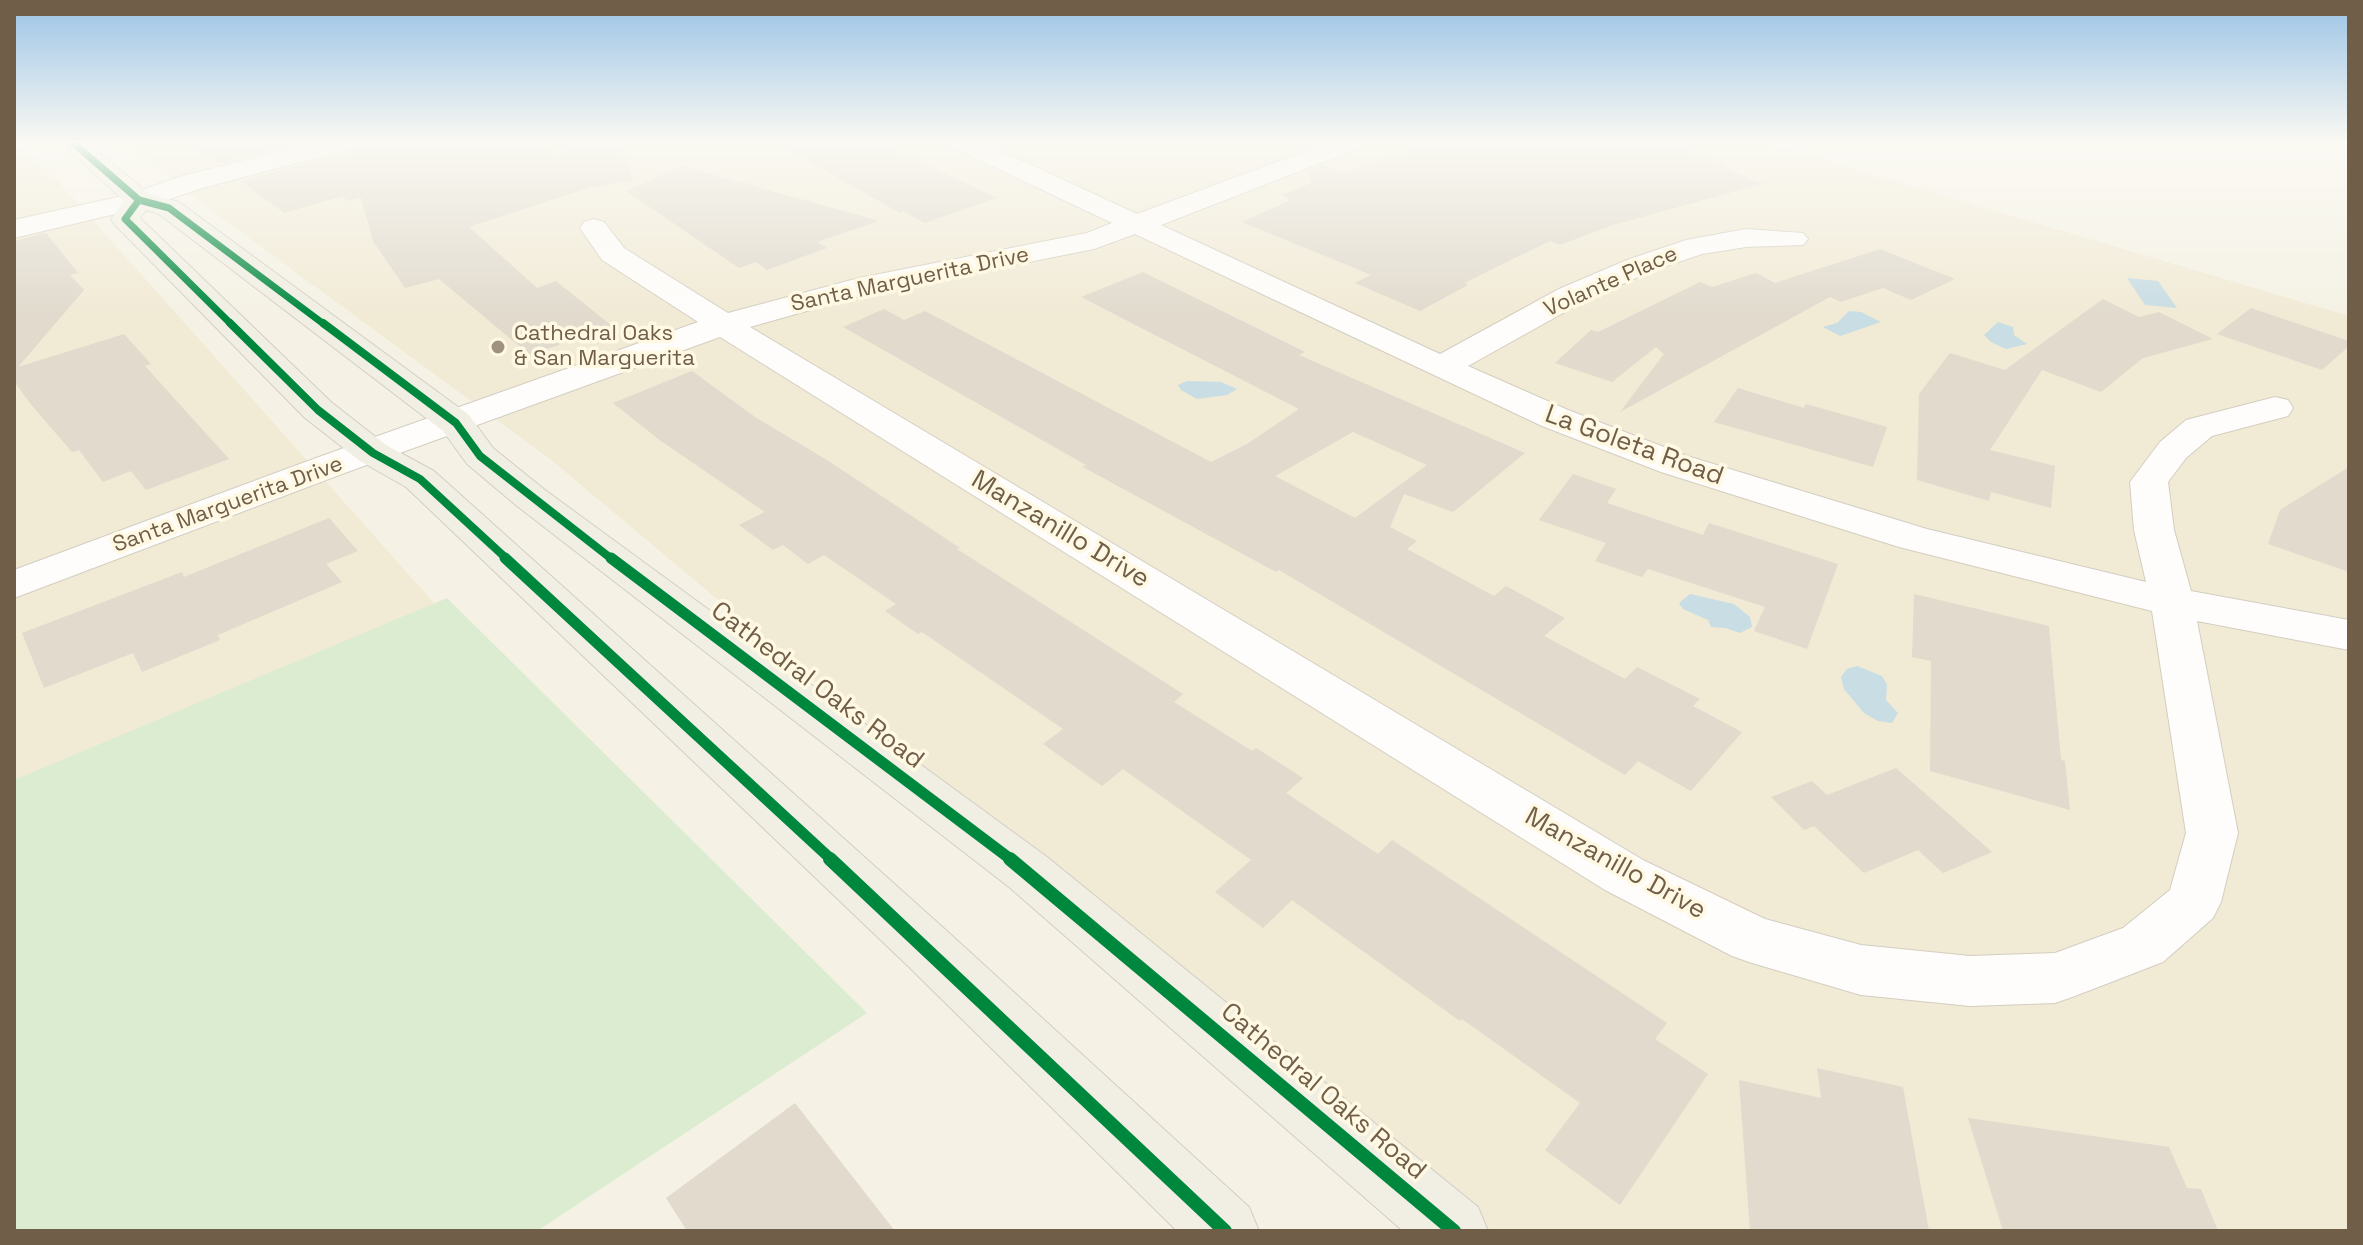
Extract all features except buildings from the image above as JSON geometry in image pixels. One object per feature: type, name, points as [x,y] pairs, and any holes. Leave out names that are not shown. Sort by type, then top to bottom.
[{"type":"main road","name":"Cathedral Oaks Road","points":[[139,200],[169,208],[456,423],[480,456],[531,498],[1028,872],[1454,1231]]},
{"type":"main road","points":[[139,200],[125,219],[318,410],[373,453],[420,479],[928,949],[1225,1231]]},
{"type":"street","name":"La Goleta Road","points":[[1084,199],[1441,367],[1585,430],[1784,500],[1913,538],[2172,602],[2349,635]]},
{"type":"street","name":"Santa Marguerita Drive","points":[[19,573],[373,453],[725,324],[859,287],[1094,240],[1206,199]]},
{"type":"street","points":[[14,229],[139,200]]},
{"type":"street","name":"Manzanillo Drive","points":[[594,228],[613,254],[1624,875],[1752,939],[1861,970],[1970,981],[2055,978],[2143,945],[2194,902],[2212,833],[2172,602],[2154,530],[2149,482],[2173,450],[2199,428],[2275,408]]},
{"type":"street","name":"Volante Place","points":[[1441,367],[1570,296],[1638,266],[1696,246],[1746,238],[1793,239]]},
{"type":"shaded area","points":[[14,199],[74,199],[435,604],[14,780]]},
{"type":"shaded area","points":[[196,199],[1956,199],[2349,316],[2349,1231],[1471,1231],[550,459]]},
{"type":"green space","points":[[447,598],[867,1013],[537,1231],[16,1231],[14,780]]},
{"type":"water","points":[[2127,278],[2158,281],[2177,308],[2145,305]]},
{"type":"water","points":[[1849,311],[1861,312],[1881,322],[1840,336],[1823,327],[1837,323]]},
{"type":"water","points":[[1998,322],[2013,327],[2014,335],[2027,344],[2006,349],[1991,342],[1984,335]]},
{"type":"water","points":[[1187,381],[1221,382],[1237,389],[1227,395],[1197,399],[1178,385]]},
{"type":"water","points":[[1690,594],[1734,604],[1750,617],[1752,627],[1740,633],[1711,627],[1708,620],[1683,609],[1679,603]]},
{"type":"water","points":[[1857,666],[1882,676],[1887,685],[1886,700],[1898,713],[1892,723],[1878,721],[1864,713],[1844,689],[1841,677],[1847,669]]},
{"type":"cycle path","points":[[138,199],[169,208],[456,423],[480,456],[531,498],[1028,872],[1454,1231]]},
{"type":"cycle path","points":[[139,200],[125,219],[318,410],[373,453],[420,479],[928,949],[1225,1231]]},
{"type":"place","name":"Cathedral Oaks & San Marguerita","points":[[498,347]]}]
